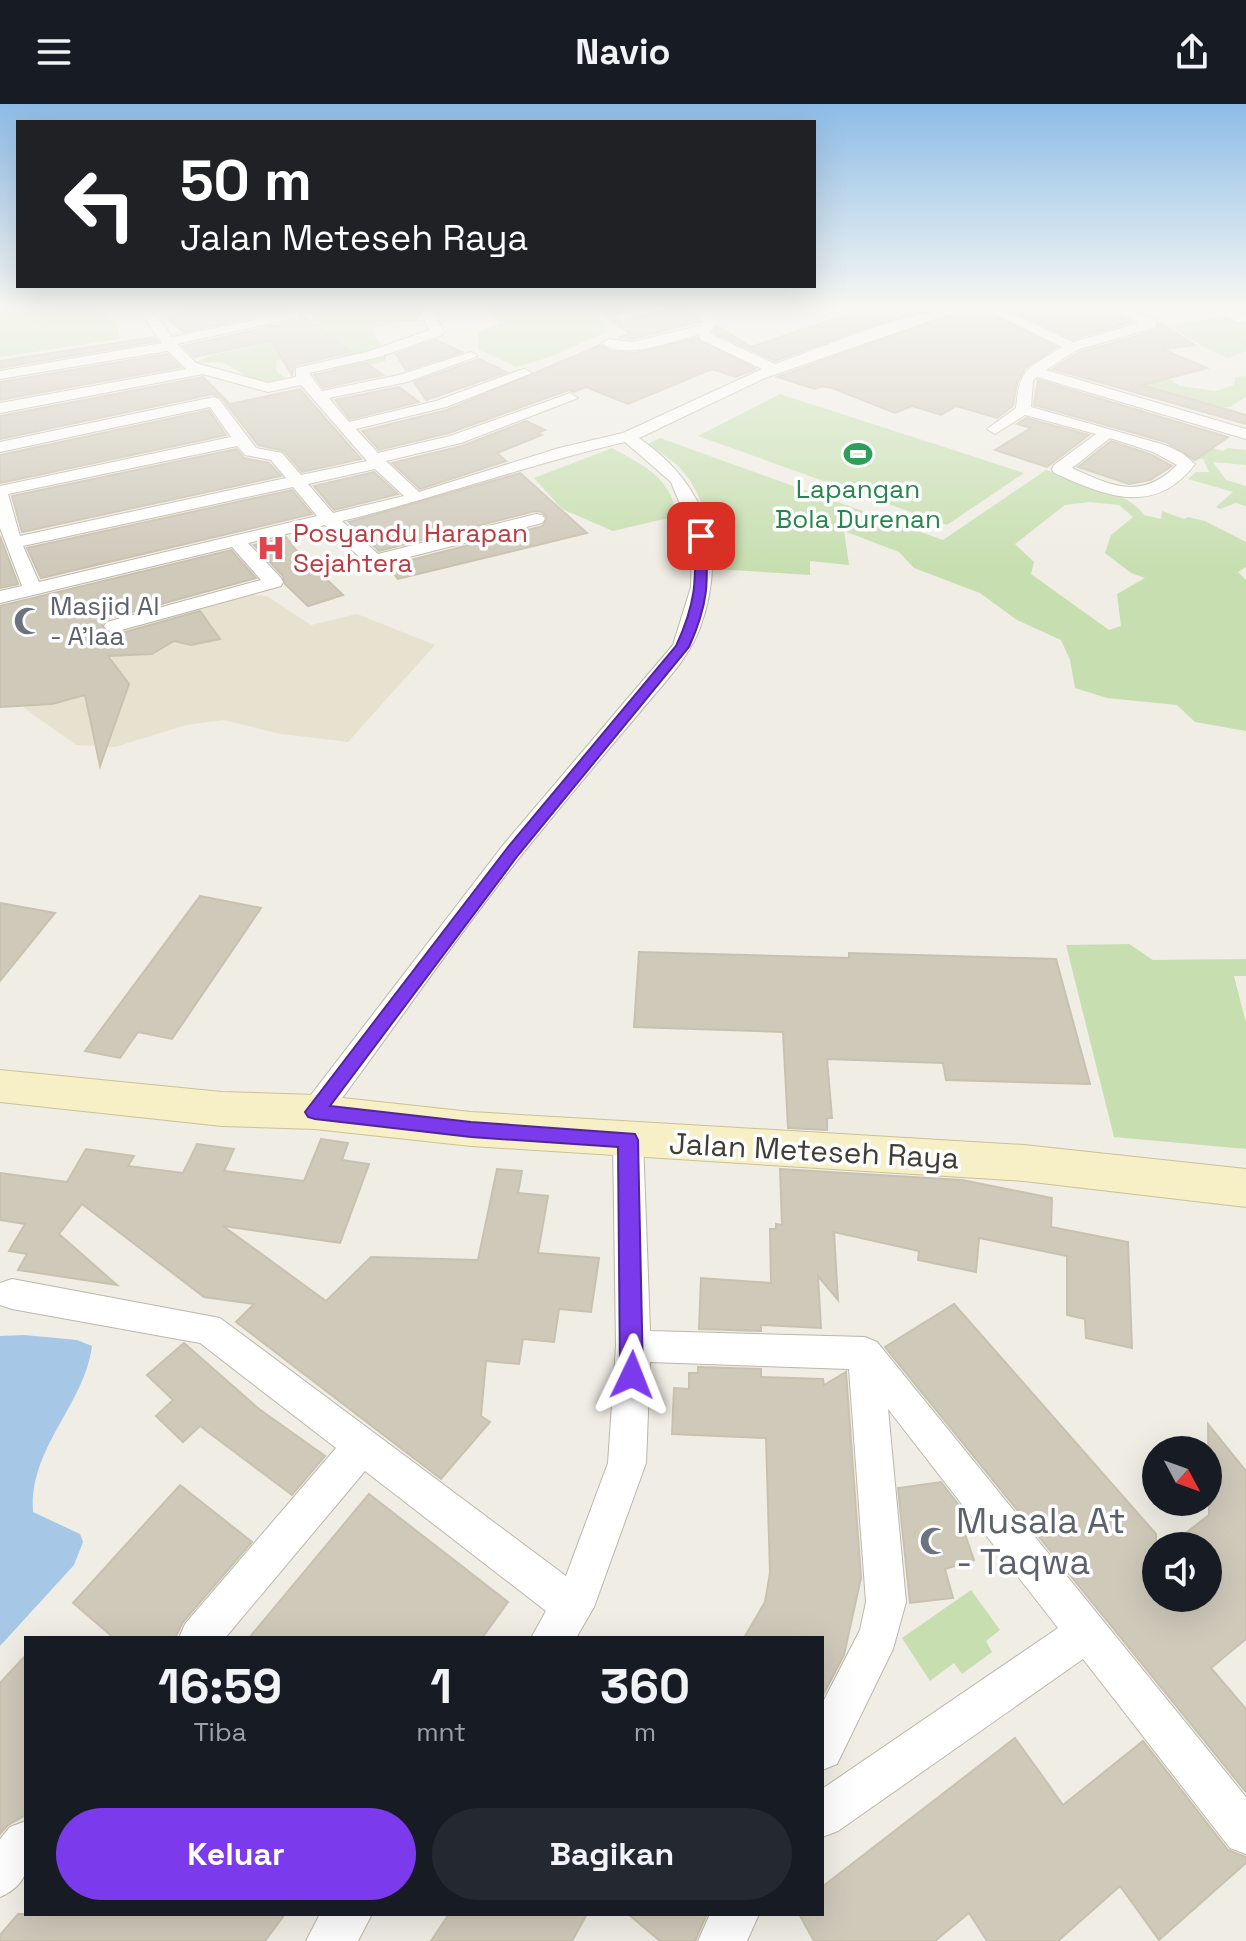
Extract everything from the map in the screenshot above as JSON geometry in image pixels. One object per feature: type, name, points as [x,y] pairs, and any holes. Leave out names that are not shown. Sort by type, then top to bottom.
[{"type":"main road","name":"Jalan Meteseh Raya","points":[[3,1091],[222,1109],[315,1112],[471,1129],[1024,1163],[1246,1188]]},
{"type":"street","points":[[0,408],[76,394]]},
{"type":"street","points":[[0,447],[245,394]]},
{"type":"street","points":[[316,394],[376,461],[416,498]]},
{"type":"street","points":[[318,396],[329,394]]},
{"type":"street","points":[[346,427],[441,404],[469,394]]},
{"type":"street","points":[[0,597],[416,498],[565,451],[628,437],[723,394]]},
{"type":"street","points":[[995,429],[1023,410],[1025,394]]},
{"type":"street","points":[[1110,394],[1246,434]]},
{"type":"street","points":[[228,398],[241,440],[251,452],[276,456],[329,519],[374,560],[536,519]]},
{"type":"street","points":[[13,543],[376,461],[455,440],[570,398]]},
{"type":"street","points":[[1023,410],[1106,434],[1178,456],[1187,464],[1159,488],[1145,493],[1121,490],[1060,469],[1106,434]]},
{"type":"street","points":[[315,1112],[513,850],[682,647],[695,619],[702,591],[701,536],[682,484],[650,452],[628,437]]},
{"type":"street","points":[[33,589],[13,543],[0,493],[241,440]]},
{"type":"street","points":[[114,626],[274,582],[237,542]]},
{"type":"street","points":[[552,1636],[574,1607],[627,1463],[633,1346],[628,1140]]},
{"type":"street","points":[[12,1294],[208,1329],[574,1607]]},
{"type":"street","points":[[633,1346],[865,1353],[1246,1832]]},
{"type":"street","points":[[824,1745],[879,1635],[886,1602],[865,1353]]},
{"type":"street","points":[[201,1636],[361,1447]]},
{"type":"street","points":[[824,1814],[1086,1633]]},
{"type":"street","points":[[0,1874],[24,1845]]},
{"type":"street","points":[[329,1941],[348,1916]]},
{"type":"street","points":[[721,1941],[735,1916]]},
{"type":"shaded area","points":[[252,595],[267,596],[311,625],[357,614],[435,645],[348,742],[281,734],[223,720],[186,725],[115,747],[76,745],[24,708],[25,694],[104,635]]},
{"type":"green space","name":"Lapangan Bola Durenan","points":[[780,394],[1024,473],[947,525],[698,436]]},
{"type":"green space","points":[[1177,394],[1246,394],[1246,397],[1230,407]]},
{"type":"green space","points":[[660,438],[943,540],[1046,470],[1113,493],[1126,499],[1144,515],[1161,519],[1162,511],[1184,519],[1205,521],[1246,542],[1246,567],[1238,572],[1246,580],[1246,731],[1195,722],[1177,705],[1107,698],[1075,688],[1070,660],[1061,640],[1017,620],[980,593],[914,568],[899,552],[844,531],[849,565],[810,561],[810,575],[716,569],[705,515],[695,489],[679,467],[648,444]],"holes":[[[1089,502],[1119,505],[1133,517],[1111,535],[1105,553],[1131,573],[1145,578],[1117,594],[1121,626],[1109,630],[1031,574],[1034,562],[1015,544],[1065,505]]]},
{"type":"green space","points":[[1202,445],[1223,451],[1227,448],[1246,450],[1246,465],[1213,462],[1226,480],[1246,486],[1246,506],[1236,503],[1220,509],[1216,507],[1233,492],[1188,479],[1196,472],[1209,472],[1203,459],[1188,457]]},
{"type":"green space","points":[[612,448],[645,467],[662,482],[674,502],[677,516],[613,531],[562,509],[534,478]]},
{"type":"green space","points":[[1129,944],[1153,960],[1246,959],[1246,976],[1234,976],[1246,1023],[1246,1149],[1114,1137],[1066,945]]},
{"type":"green space","points":[[971,1590],[1000,1630],[986,1641],[992,1652],[962,1674],[954,1663],[930,1681],[902,1638]]},
{"type":"water","points":[[0,1336],[77,1340],[92,1346],[79,1388],[39,1467],[34,1489],[33,1512],[80,1534],[83,1542],[74,1565],[0,1646]]},
{"type":"building","points":[[0,394],[34,394],[0,400]]},
{"type":"building","points":[[116,394],[220,394],[230,404],[278,394],[304,394],[361,459],[302,472],[284,451],[258,445],[221,397],[213,394],[0,439],[0,416]]},
{"type":"building","points":[[366,394],[408,394],[419,402],[350,419],[335,400]]},
{"type":"building","points":[[422,394],[444,394],[426,400]]},
{"type":"building","points":[[485,394],[559,394],[449,433],[379,450],[362,431],[447,410]]},
{"type":"building","points":[[603,394],[653,394],[628,404]]},
{"type":"building","points":[[846,394],[1015,394],[1013,406],[997,418],[956,406],[941,415],[912,406],[895,413]]},
{"type":"building","points":[[1036,394],[1084,394],[1228,437],[1195,460],[1166,442],[1034,405]]},
{"type":"building","points":[[1140,394],[1173,394],[1246,415],[1246,424]]},
{"type":"building","points":[[209,410],[226,435],[0,483],[0,455]]},
{"type":"building","points":[[1026,418],[1089,435],[1047,467],[995,450],[1031,428],[1017,424]]},
{"type":"building","points":[[526,421],[545,430],[537,433],[542,435],[497,453],[506,461],[420,489],[392,463],[462,446]]},
{"type":"building","points":[[1111,441],[1152,455],[1172,466],[1150,480],[1129,484],[1078,467]]},
{"type":"building","points":[[236,449],[244,458],[269,463],[281,476],[22,532],[12,496]]},
{"type":"building","points":[[374,472],[398,494],[334,510],[314,486]]},
{"type":"building","points":[[520,473],[587,533],[398,579],[387,566],[543,526],[547,517],[535,511],[379,551],[349,522]]},
{"type":"building","points":[[292,490],[312,514],[41,578],[27,548]]},
{"type":"building","points":[[0,536],[18,584],[0,588]]},
{"type":"building","points":[[286,537],[343,595],[308,606],[285,584],[283,576],[254,545]]},
{"type":"building","points":[[231,550],[256,578],[106,619],[102,624],[105,632],[115,635],[200,611],[220,639],[191,645],[174,641],[152,654],[108,656],[129,684],[100,766],[85,695],[52,704],[0,707],[0,606]]},
{"type":"building","points":[[200,896],[261,908],[172,1039],[138,1032],[120,1058],[85,1051]]},
{"type":"building","points":[[0,903],[55,913],[0,981]]},
{"type":"building","points":[[639,952],[849,958],[849,953],[1056,959],[1090,1084],[946,1080],[943,1063],[827,1059],[832,1118],[827,1118],[827,1130],[788,1128],[783,1032],[634,1027]]},
{"type":"building","points":[[321,1139],[348,1143],[342,1160],[369,1164],[340,1243],[223,1226],[326,1301],[371,1257],[478,1260],[497,1169],[522,1171],[518,1193],[548,1196],[538,1253],[599,1258],[591,1312],[559,1309],[554,1342],[523,1339],[519,1364],[486,1361],[481,1416],[490,1422],[441,1479],[236,1322],[254,1304],[204,1297],[82,1204],[59,1234],[117,1285],[18,1270],[27,1254],[9,1251],[25,1224],[0,1220],[0,1173],[67,1182],[86,1149],[134,1156],[128,1166],[183,1173],[197,1144],[234,1149],[224,1171],[304,1181]]},
{"type":"building","points":[[780,1169],[962,1180],[1052,1198],[1051,1227],[1128,1242],[1132,1348],[1086,1338],[1085,1319],[1067,1315],[1067,1256],[979,1238],[976,1272],[918,1260],[919,1251],[834,1232],[838,1300],[818,1276],[821,1328],[761,1325],[761,1331],[699,1329],[701,1278],[771,1283],[770,1229],[776,1229],[776,1224],[782,1225]]},
{"type":"building","points":[[954,1304],[1154,1532],[1142,1532],[1142,1612],[1222,1612],[1222,1532],[1187,1532],[1208,1516],[1222,1516],[1222,1441],[1246,1471],[1246,1639],[1211,1668],[1246,1709],[1246,1792],[885,1347]]},
{"type":"building","points":[[184,1343],[259,1409],[325,1456],[292,1495],[200,1426],[183,1442],[156,1416],[173,1400],[147,1375]]},
{"type":"building","points":[[698,1367],[761,1369],[761,1377],[823,1379],[824,1385],[846,1372],[861,1578],[844,1655],[824,1693],[824,1636],[745,1636],[765,1602],[770,1573],[766,1438],[672,1434],[674,1388],[689,1389],[689,1373],[698,1373]]},
{"type":"building","points":[[1208,1424],[1218,1436],[1208,1436]]},
{"type":"building","name":"Musala At - Taqwa","points":[[941,1482],[971,1521],[961,1523],[974,1560],[945,1569],[953,1598],[910,1603],[898,1488]]},
{"type":"building","points":[[180,1485],[252,1542],[183,1622],[176,1636],[112,1636],[73,1603]]},
{"type":"building","points":[[369,1494],[508,1602],[483,1636],[251,1636]]},
{"type":"building","points":[[24,1657],[24,1816],[8,1825],[0,1834],[0,1683]]},
{"type":"building","points":[[1015,1738],[1063,1805],[1143,1741],[1228,1850],[1246,1857],[1246,1863],[1159,1940],[1120,1886],[1058,1941],[987,1941],[969,1913],[935,1941],[814,1941],[800,1916],[824,1916],[824,1885]]},
{"type":"building","points":[[18,1914],[284,1916],[265,1941],[0,1941],[0,1935]]},
{"type":"building","points":[[448,1916],[586,1916],[572,1941],[431,1941]]},
{"type":"building","points":[[630,1916],[706,1916],[695,1941],[660,1941]]},
{"type":"place","name":"Lapangan Bola Durenan","points":[[858,454]]},
{"type":"place","name":"Posyandu Harapan Sejahtera","points":[[271,548]]},
{"type":"place","name":"Masjid Al - A'laa","points":[[28,621]]},
{"type":"place","name":"Musala At - Taqwa","points":[[934,1541]]},
{"type":"route","points":[[632,1375],[628,1140],[471,1129],[315,1112],[513,850],[682,647],[695,619],[702,591],[701,536]]}]
